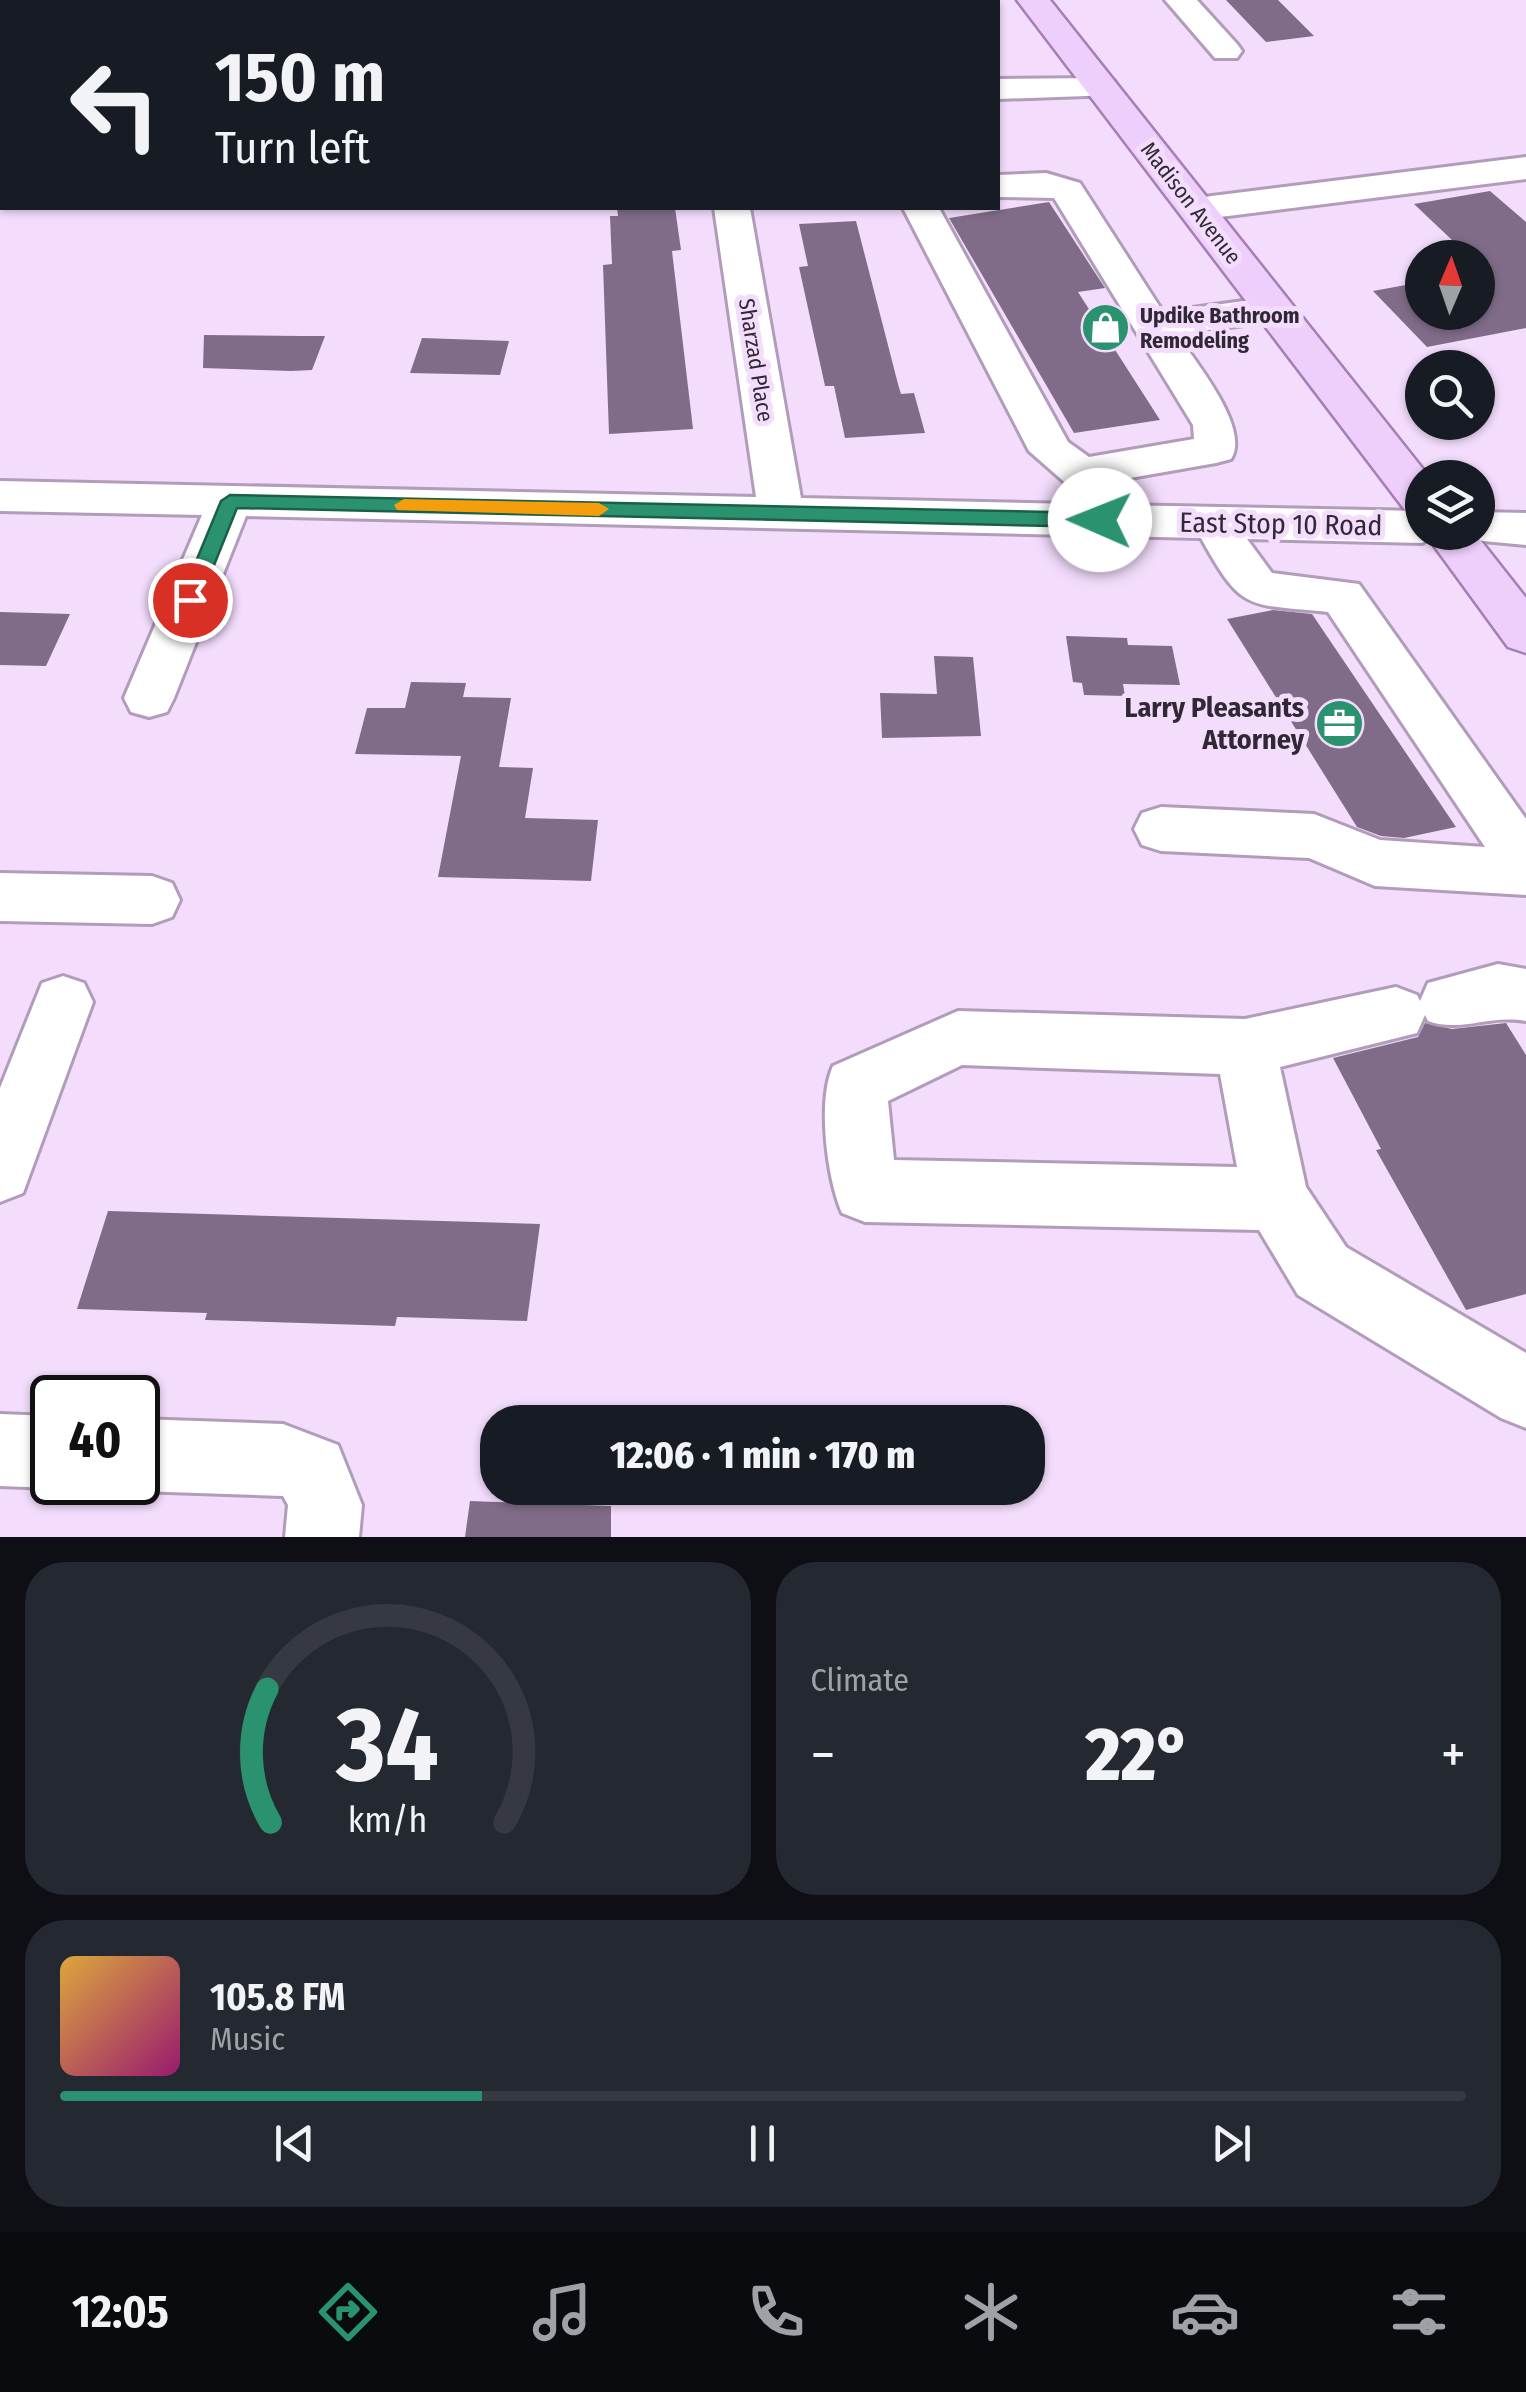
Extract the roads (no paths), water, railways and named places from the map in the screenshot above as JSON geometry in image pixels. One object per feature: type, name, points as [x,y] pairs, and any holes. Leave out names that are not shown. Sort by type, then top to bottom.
[{"type":"main road","name":"Madison Avenue","points":[[1034,0],[1405,478]]},
{"type":"main road","points":[[1462,550],[1526,634]]},
{"type":"street","points":[[1180,0],[1226,51]]},
{"type":"street","points":[[1000,89],[1102,88]]},
{"type":"street","points":[[1196,208],[1526,168]]},
{"type":"street","points":[[1000,186],[1046,184],[1067,191],[1214,425],[1216,449],[1100,469],[1095,500]]},
{"type":"street","name":"Sharzad Place","points":[[732,210],[781,513]]},
{"type":"street","points":[[922,210],[1051,451],[1095,500]]},
{"type":"street","points":[[1139,303],[1260,292]]},
{"type":"street","name":"East Stop 10 Road","points":[[0,496],[781,513],[1095,500],[1215,522],[1405,527]]},
{"type":"street","points":[[150,698],[230,501]]},
{"type":"street","points":[[1215,522],[1248,579],[1261,588],[1342,596],[1494,812],[1526,871]]},
{"type":"street","points":[[1495,528],[1526,529]]},
{"type":"street","points":[[1161,829],[1314,836],[1374,862],[1526,871]]},
{"type":"street","points":[[0,897],[152,900]]},
{"type":"street","points":[[1276,1199],[864,1190],[855,1086],[958,1038],[1245,1047],[1498,990],[1526,995]]},
{"type":"street","points":[[0,1172],[63,1002]]},
{"type":"street","points":[[1245,1047],[1276,1199],[1322,1270],[1526,1393]]},
{"type":"street","points":[[0,1450],[30,1451]]},
{"type":"street","points":[[160,1456],[283,1460],[317,1504]]},
{"type":"place","name":"Updike Bathroom Remodeling","points":[[1105,328]]},
{"type":"place","name":"Larry Pleasants Attorney","points":[[1339,723]]}]
